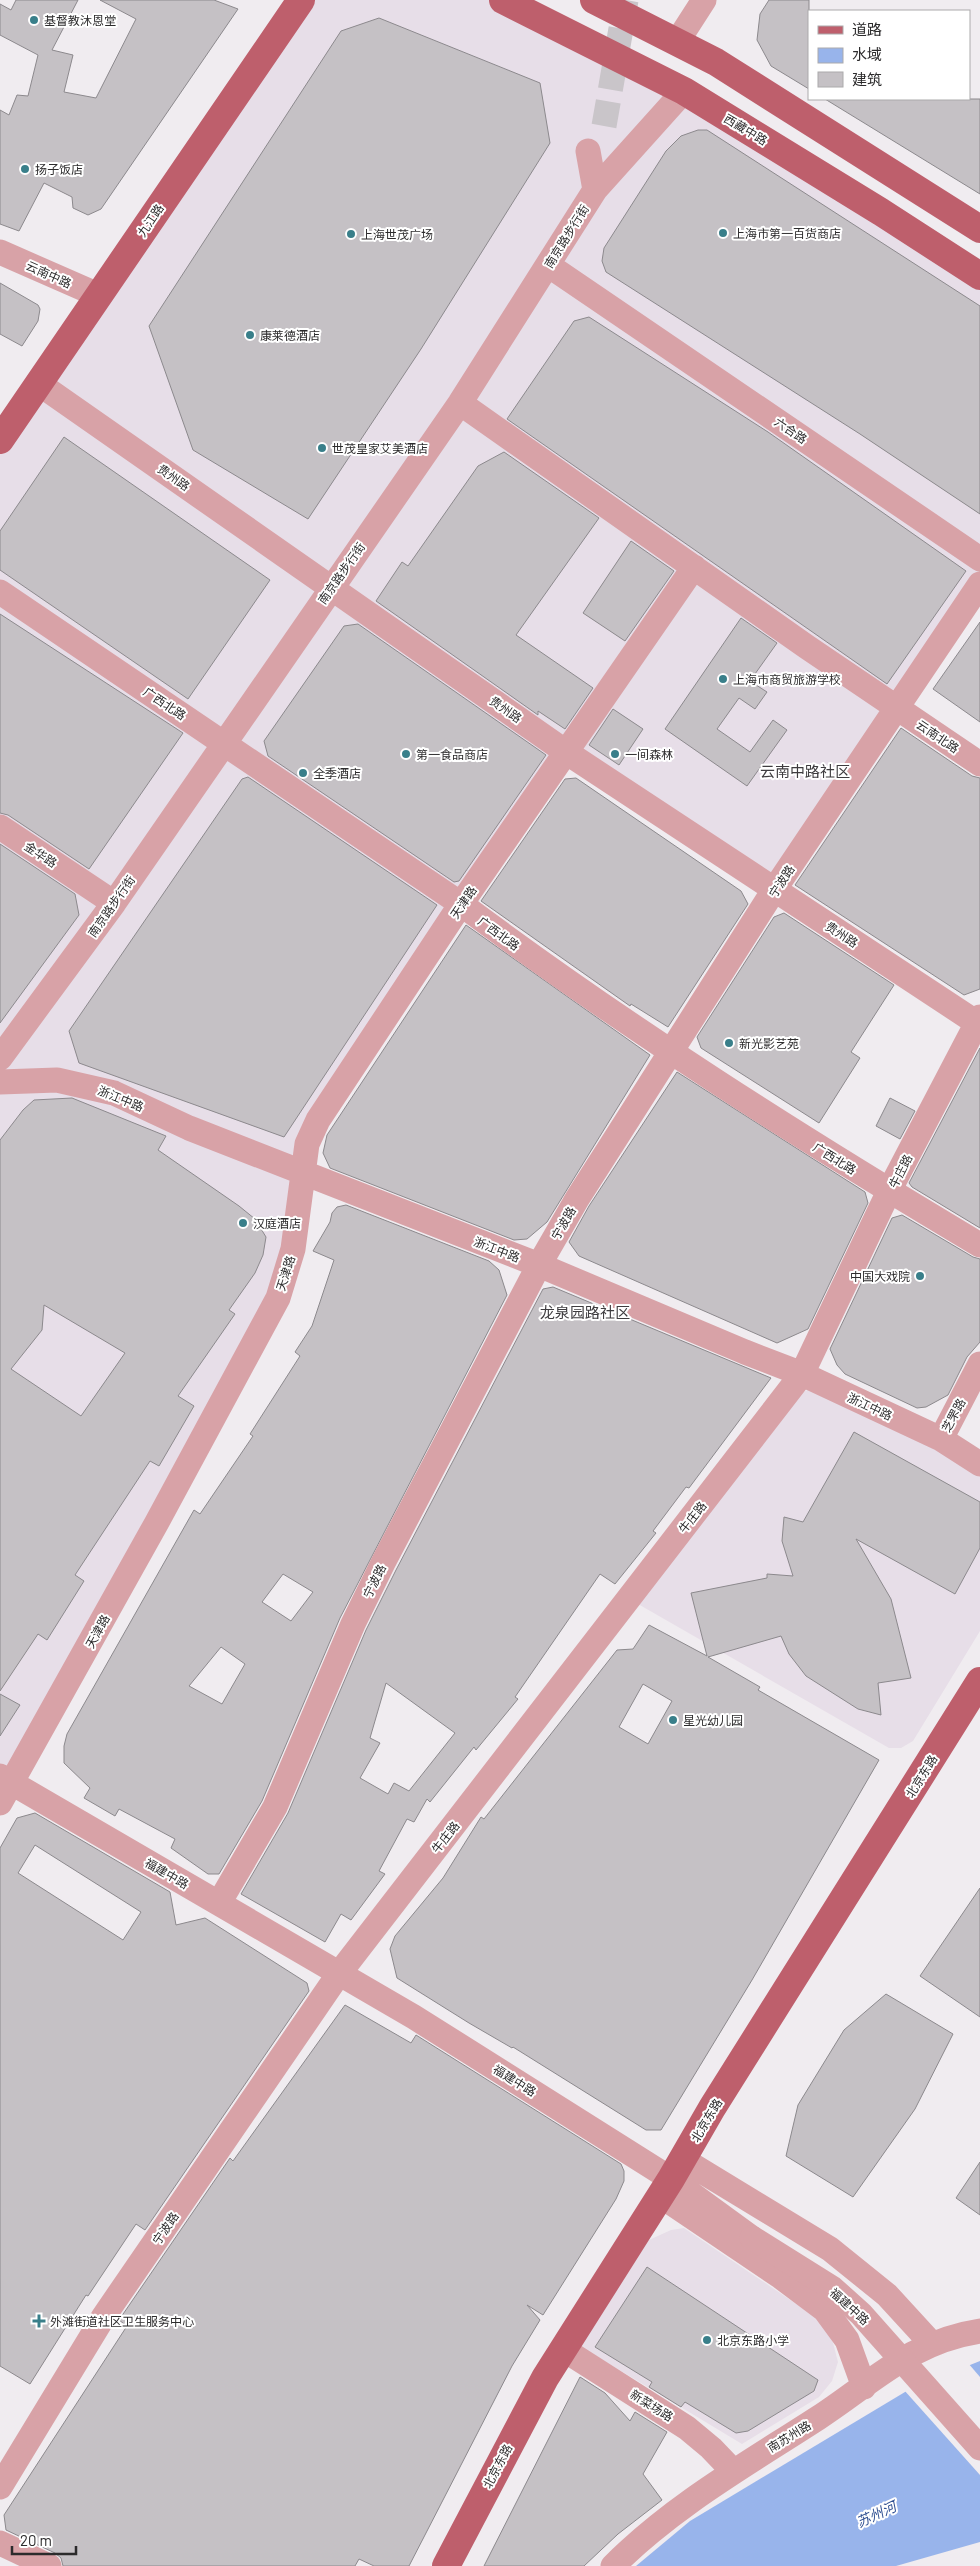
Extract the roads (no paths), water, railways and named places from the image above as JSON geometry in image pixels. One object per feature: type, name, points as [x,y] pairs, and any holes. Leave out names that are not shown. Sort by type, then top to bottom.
[{"type":"main road","name":"九江路","points":[[0,440],[301,0]]},
{"type":"main road","name":"西藏中路","points":[[503,0],[684,91],[881,212],[980,276]]},
{"type":"main road","points":[[594,0],[716,62],[980,230]]},
{"type":"main road","name":"北京东路","points":[[446,2566],[508,2445],[563,2349],[676,2175],[980,1681]]},
{"type":"street","points":[[677,42],[704,0]]},
{"type":"street","name":"南京路步行街","points":[[0,1058],[114,903],[331,586],[460,403],[595,190],[684,91]]},
{"type":"street","points":[[588,151],[595,190]]},
{"type":"street","name":"云南中路","points":[[0,252],[98,295]]},
{"type":"street","name":"六合路","points":[[548,265],[979,555]]},
{"type":"street","name":"贵州路","points":[[38,382],[566,752],[774,890],[979,1022]]},
{"type":"street","name":"云南北路","points":[[460,403],[896,708],[980,764]]},
{"type":"street","name":"天津路","points":[[4,1788],[142,1550],[278,1298],[293,1249],[307,1144],[318,1120],[461,904],[694,567]]},
{"type":"street","name":"宁波路","points":[[219,1903],[275,1806],[353,1624],[383,1563],[540,1265],[577,1199],[774,890],[980,584]]},
{"type":"street","name":"广西北路","points":[[0,592],[461,904],[518,947],[671,1051],[889,1191],[980,1245]]},
{"type":"street","name":"金华路","points":[[0,827],[114,903]]},
{"type":"street","name":"牛庄路","points":[[338,1975],[802,1374],[889,1191],[979,1022]]},
{"type":"street","name":"浙江中路","points":[[0,1082],[57,1080],[114,1093],[189,1128],[540,1265],[745,1352],[802,1374],[941,1439],[980,1464]]},
{"type":"street","name":"芝罘路","points":[[941,1439],[980,1364]]},
{"type":"street","name":"福建中路","points":[[4,1788],[219,1903],[676,2175],[803,2232],[860,2272],[887,2295],[931,2343]]},
{"type":"street","name":"宁波路","points":[[0,2487],[104,2316],[338,1975]]},
{"type":"street","name":"福建中路","points":[[676,2175],[752,2238],[832,2288],[862,2314],[980,2448]]},
{"type":"street","name":"福建中路","points":[[676,2175],[782,2277],[825,2310],[847,2340],[864,2387]]},
{"type":"street","name":"南苏州路","points":[[613,2566],[637,2542],[733,2471],[864,2387],[887,2369],[931,2343],[980,2331]]},
{"type":"street","name":"新菜场路","points":[[563,2349],[687,2428],[711,2448],[733,2471]]},
{"type":"street","points":[[0,2543],[49,2566]]},
{"type":"water","name":"苏州河","points":[[980,2361],[980,2542],[896,2566],[636,2566],[690,2521],[910,2389]]},
{"type":"tunnel","points":[[604,126],[626,0]]},
{"type":"place","name":"基督教沐恩堂","points":[[34,20]]},
{"type":"place","name":"扬子饭店","points":[[25,169]]},
{"type":"place","name":"上海市第一百货商店","points":[[723,233]]},
{"type":"place","name":"上海世茂广场","points":[[351,234]]},
{"type":"place","name":"康莱德酒店","points":[[250,335]]},
{"type":"place","name":"世茂皇家艾美酒店","points":[[322,448]]},
{"type":"place","name":"上海市商贸旅游学校","points":[[723,679]]},
{"type":"place","name":"第一食品商店","points":[[406,754]]},
{"type":"place","name":"一间森林","points":[[615,754]]},
{"type":"place","name":"全季酒店","points":[[303,773]]},
{"type":"place","name":"新光影艺苑","points":[[729,1043]]},
{"type":"place","name":"汉庭酒店","points":[[243,1223]]},
{"type":"place","name":"中国大戏院","points":[[920,1276]]},
{"type":"place","name":"星光幼儿园","points":[[673,1720]]},
{"type":"place","name":"外滩街道社区卫生服务中心","points":[[39,2321]]},
{"type":"place","name":"北京东路小学","points":[[707,2340]]},
{"type":"district","name":"云南中路社区","points":[[805,771]]},
{"type":"district","name":"龙泉园路社区","points":[[585,1312]]}]
